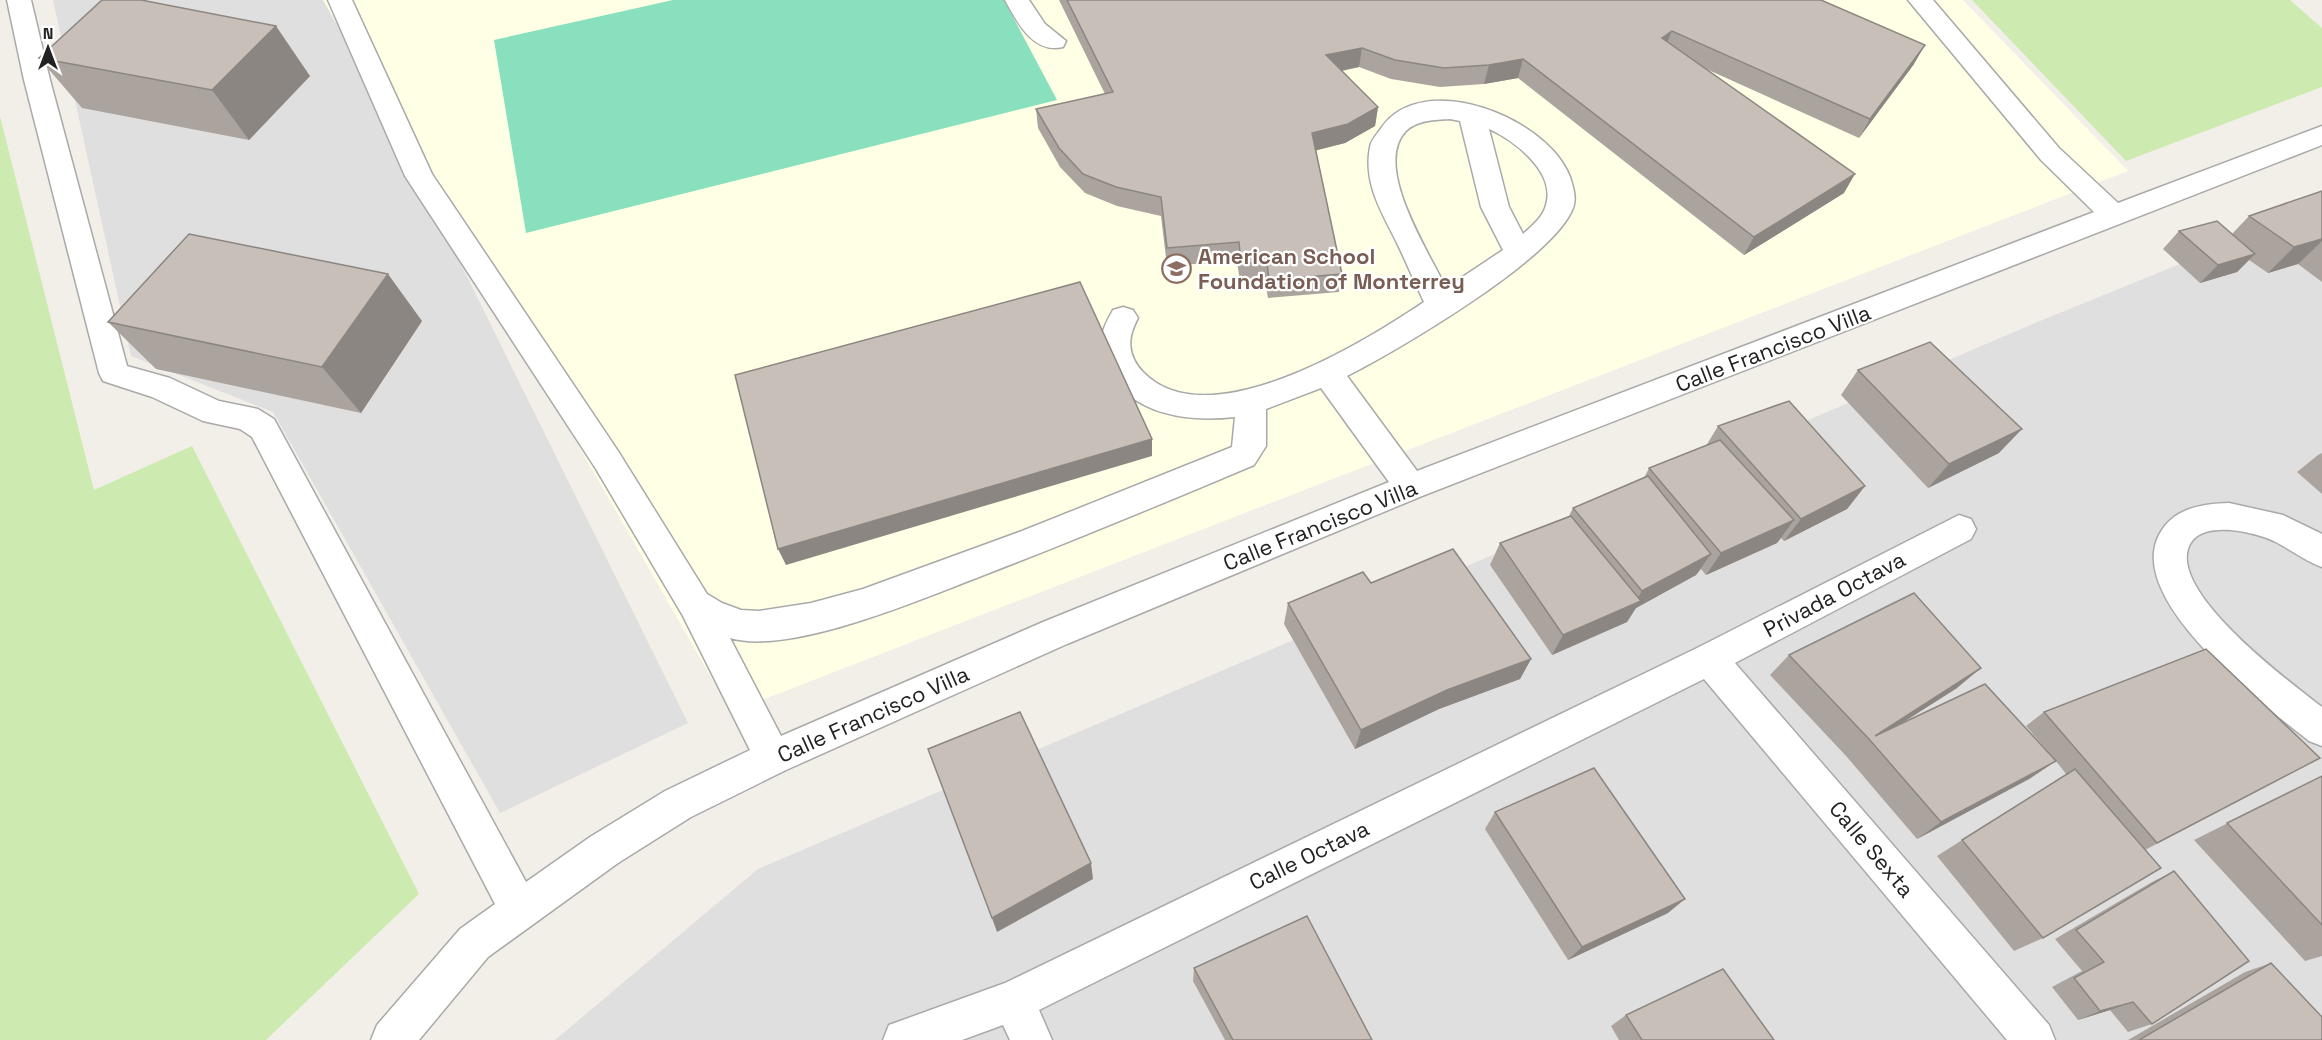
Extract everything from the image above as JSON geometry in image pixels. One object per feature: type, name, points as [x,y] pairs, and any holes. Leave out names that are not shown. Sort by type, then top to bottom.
[{"type":"street","points":[[19,0],[37,80],[114,373],[132,381],[159,387],[214,412],[247,418],[264,428],[520,909]]},
{"type":"street","points":[[1017,0],[1032,27],[1041,36],[1054,41]]},
{"type":"street","points":[[1920,0],[2050,154],[2115,216]]},
{"type":"street","points":[[347,1],[419,176],[607,460],[695,605],[773,758]]},
{"type":"street","points":[[1123,318],[1113,342],[1116,359],[1129,380],[1140,391],[1157,400],[1217,406],[1251,403],[1328,374],[1407,328],[1440,306],[1518,252],[1532,243],[1556,217],[1560,205],[1560,188],[1540,148],[1498,120],[1470,112],[1421,112],[1401,120],[1388,138],[1383,153],[1382,175],[1391,203],[1440,306]]},
{"type":"street","points":[[1470,112],[1495,207],[1518,252]]},
{"type":"street","name":"Calle Francisco Villa","points":[[392,1040],[474,943],[604,850],[678,804],[773,758],[1056,633],[1411,487],[2322,135]]},
{"type":"street","points":[[1328,374],[1411,487]]},
{"type":"street","points":[[695,605],[722,622],[757,627],[803,619],[883,599],[1043,538],[1243,456],[1250,446],[1251,403]]},
{"type":"street","points":[[2322,553],[2316,546],[2276,524],[2238,516],[2196,520],[2182,526],[2170,544],[2170,570],[2205,627],[2266,684],[2322,729]]},
{"type":"street","name":"Privada Octava","points":[[1709,659],[1959,529]]},
{"type":"street","name":"Calle Octava","points":[[904,1040],[1013,1001],[1709,659]]},
{"type":"street","name":"Calle Sexta","points":[[1709,659],[2034,1040]]},
{"type":"street","points":[[1013,1001],[1031,1040]]},
{"type":"shaded area","points":[[53,0],[330,0],[688,723],[500,813],[273,412],[131,356]]},
{"type":"shaded area","name":"American School Foundation of Monterrey","points":[[323,0],[1963,0],[2128,171],[731,712]]},
{"type":"shaded area","points":[[2322,206],[2322,1040],[555,1040],[758,869],[2028,326]]},
{"type":"green space","points":[[673,0],[1004,0],[1057,100],[526,233],[494,40]]},
{"type":"green space","points":[[1972,0],[2290,0],[2322,28],[2322,87],[2126,161]]},
{"type":"green space","points":[[0,116],[94,490],[192,446],[419,894],[266,1040],[0,1040]]},
{"type":"building","points":[[102,0],[141,0],[276,26],[212,90],[39,58]]},
{"type":"building","points":[[1067,0],[1821,0],[1925,45],[1870,119],[1672,31],[1662,38],[1855,174],[1754,237],[1523,59],[1489,65],[1444,68],[1395,60],[1362,48],[1326,55],[1378,107],[1348,124],[1312,133],[1342,274],[1269,280],[1267,263],[1241,263],[1239,242],[1167,248],[1161,197],[1116,187],[1083,174],[1059,148],[1036,109],[1113,92]]},
{"type":"building","points":[[2322,191],[2322,239],[2294,247],[2249,216]]},
{"type":"building","points":[[2217,221],[2255,254],[2218,265],[2179,231]]},
{"type":"building","points":[[189,234],[388,274],[322,367],[108,322]]},
{"type":"building","points":[[1080,282],[1152,439],[778,549],[735,375]]},
{"type":"building","points":[[1930,342],[2022,429],[1949,464],[1858,370]]},
{"type":"building","points":[[1789,401],[1865,486],[1801,519],[1718,426]]},
{"type":"building","points":[[1720,440],[1794,520],[1721,553],[1649,468]]},
{"type":"building","points":[[1648,476],[1711,554],[1642,591],[1573,508]]},
{"type":"building","points":[[1571,516],[1641,601],[1563,635],[1500,543]]},
{"type":"building","points":[[1453,549],[1531,659],[1447,690],[1361,730],[1288,603],[1363,572],[1371,583]]},
{"type":"building","points":[[1914,593],[1981,668],[1875,736],[1985,684],[2056,761],[1941,822],[1869,739],[1789,655]]},
{"type":"building","points":[[2206,649],[2320,758],[2157,843],[2044,712]]},
{"type":"building","points":[[1020,712],[1091,863],[992,918],[928,749]]},
{"type":"building","points":[[1594,768],[1685,899],[1582,947],[1495,812]]},
{"type":"building","points":[[2075,769],[2161,868],[2043,938],[1962,840]]},
{"type":"building","points":[[2322,776],[2322,925],[2227,823]]},
{"type":"building","points":[[2174,871],[2249,961],[2152,1024],[2133,1002],[2100,1011],[2074,978],[2104,962],[2076,930]]},
{"type":"building","points":[[1307,916],[1372,1040],[1233,1040],[1194,968]]},
{"type":"building","points":[[2271,963],[2322,1017],[2322,1040],[2139,1040]]},
{"type":"building","points":[[1723,969],[1774,1040],[1642,1040],[1626,1015]]},
{"type":"place","name":"American School Foundation of Monterrey","points":[[1177,269]]}]
